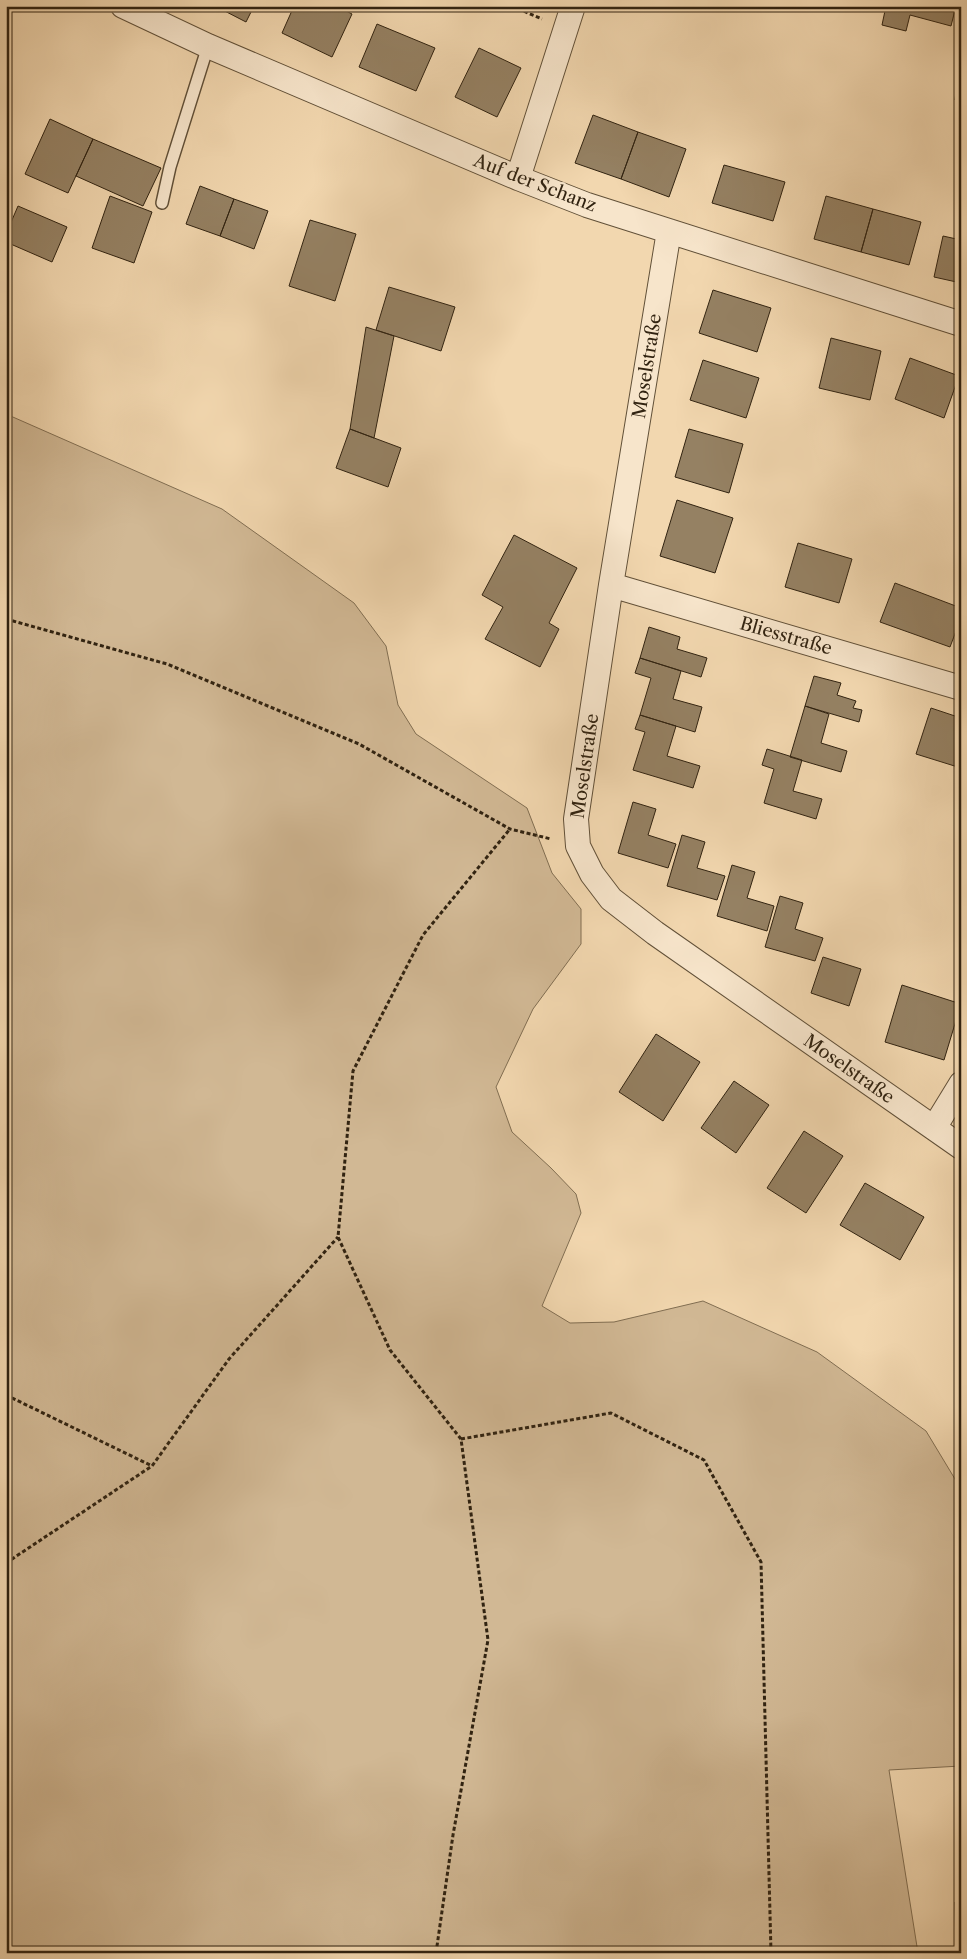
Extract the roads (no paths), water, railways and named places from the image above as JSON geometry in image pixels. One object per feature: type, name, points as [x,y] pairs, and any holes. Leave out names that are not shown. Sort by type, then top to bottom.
[{"type":"street","name":"Auf der Schanz","points":[[123,6],[208,46],[518,178],[587,205],[961,324]]},
{"type":"street","points":[[518,178],[573,6]]},
{"type":"street","name":"Moselstraße","points":[[669,231],[611,585],[576,819],[578,846],[592,874],[618,904],[655,933],[961,1147]]},
{"type":"street","name":"Bliesstraße","points":[[611,585],[961,688]]},
{"type":"street","points":[[934,1128],[961,1084]]},
{"type":"lane","points":[[162,203],[170,167],[208,46]]}]
